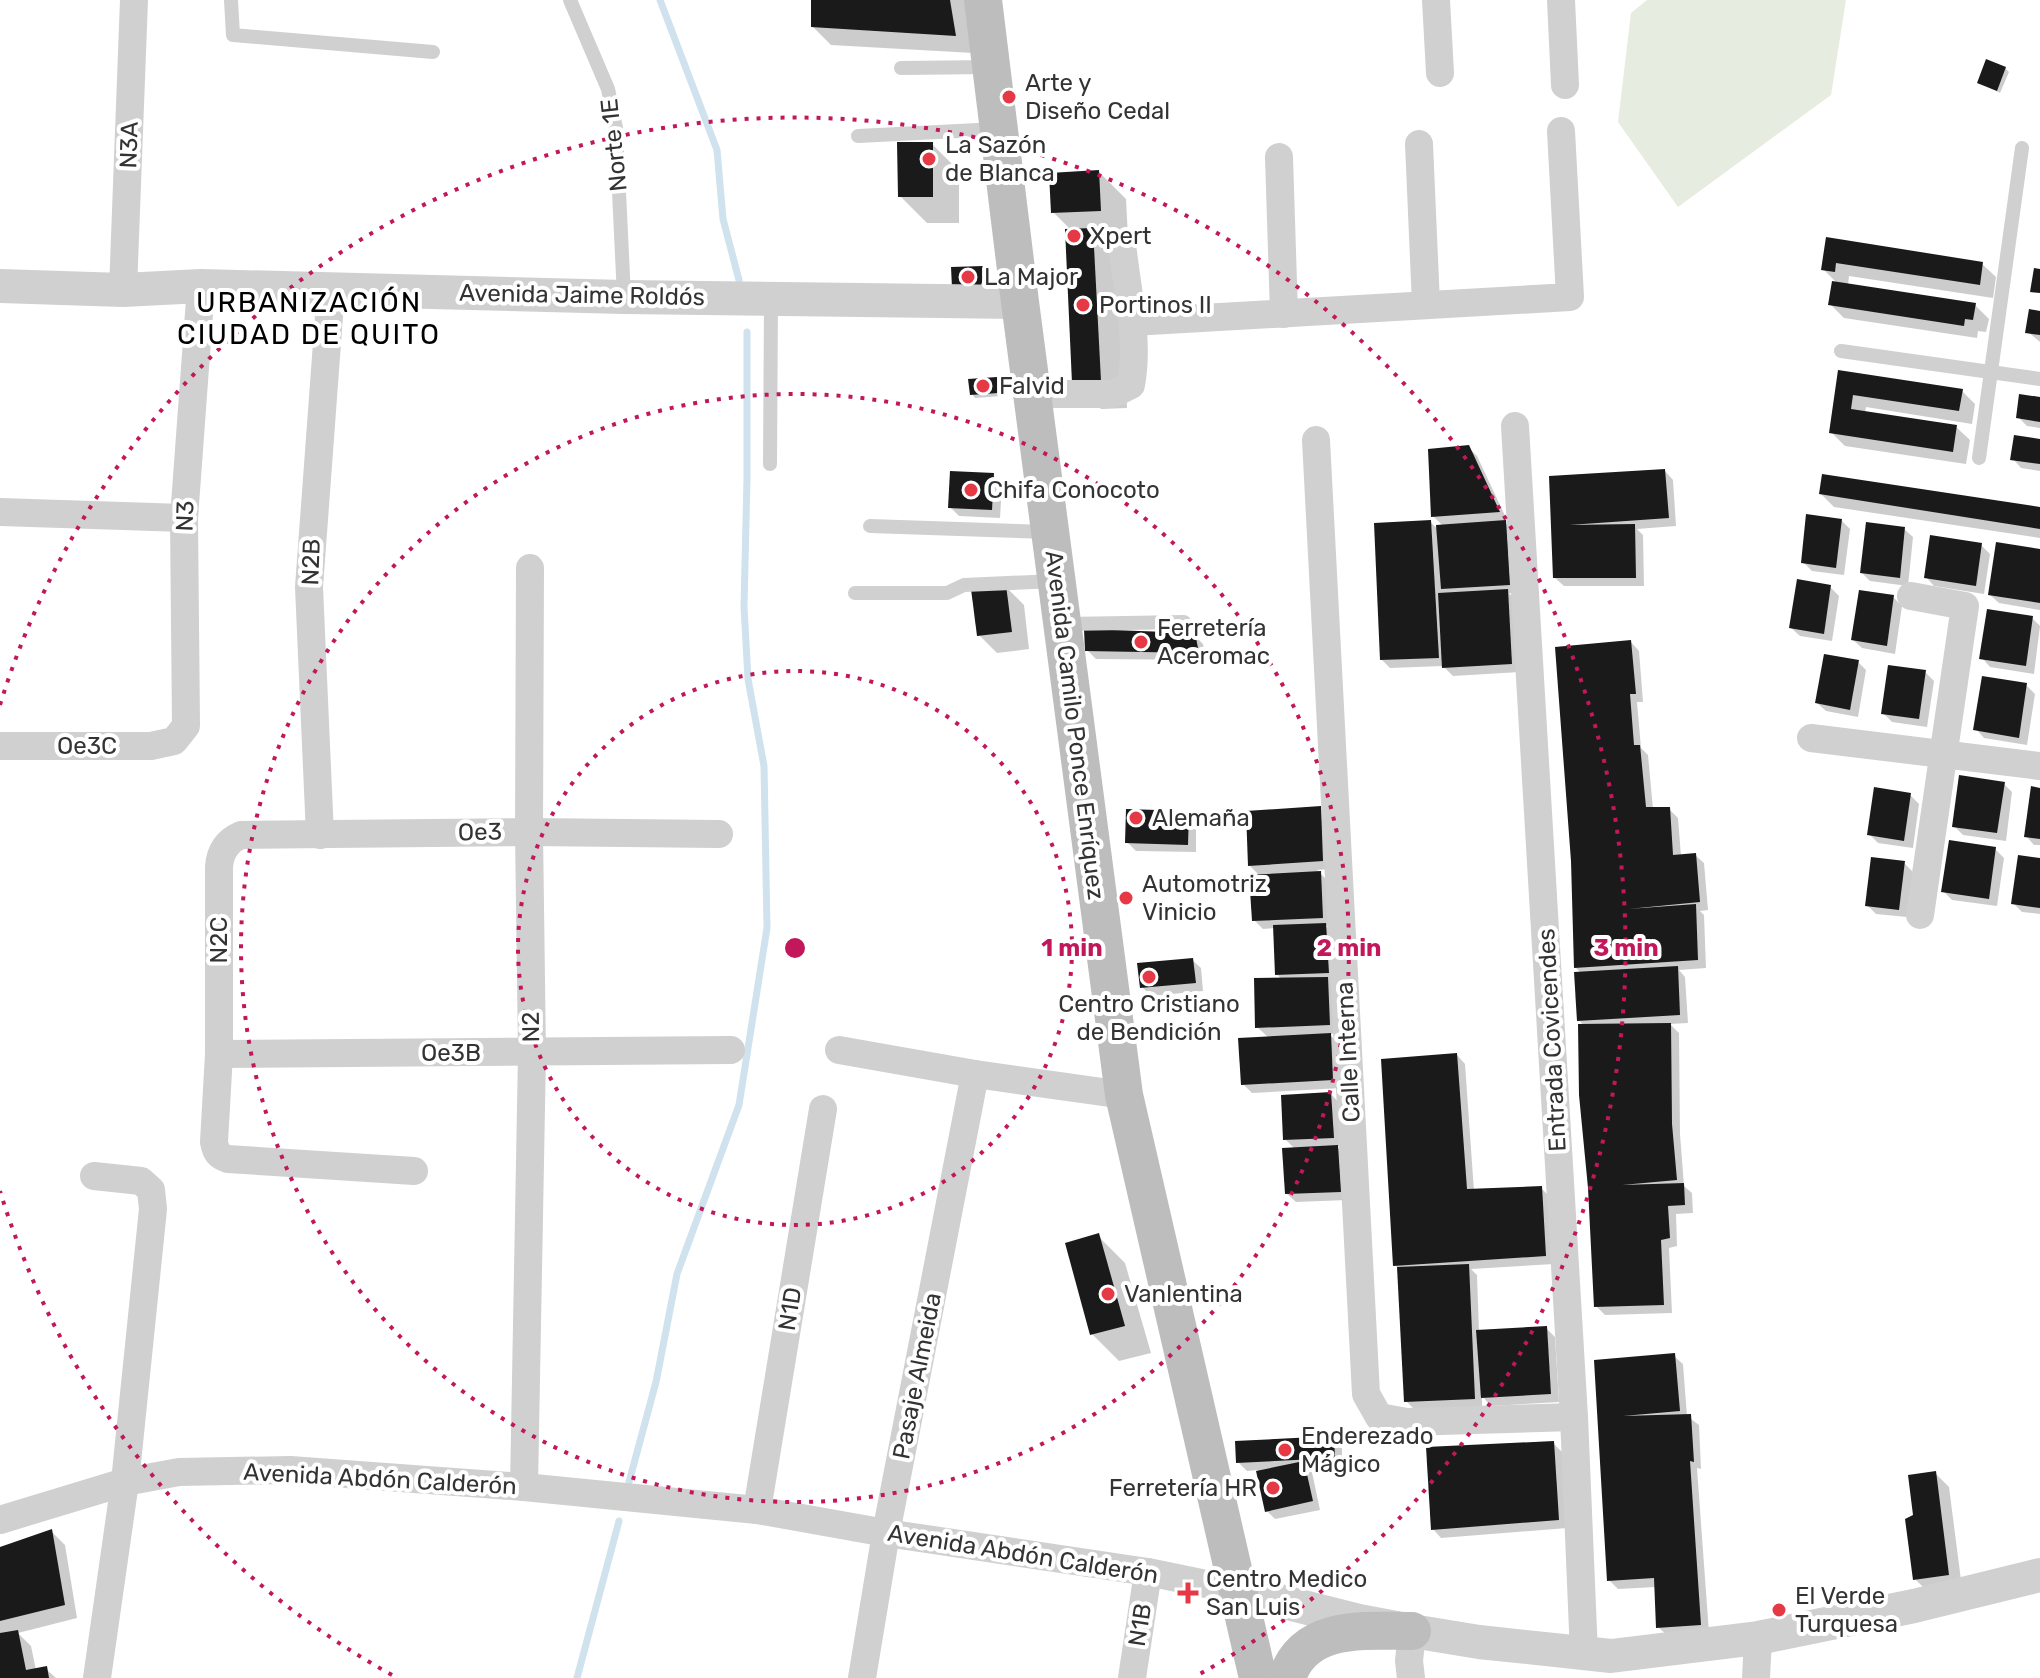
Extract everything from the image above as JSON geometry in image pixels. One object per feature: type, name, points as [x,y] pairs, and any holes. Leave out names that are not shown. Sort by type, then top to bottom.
[{"type":"main road","name":"Avenida Camilo Ponce Enríquez","points":[[983,0],[1124,1095],[1258,1678]]},
{"type":"main road","points":[[1287,1678],[1307,1648],[1330,1635],[1412,1631]]},
{"type":"street","name":"N3A","points":[[123,290],[134,0]]},
{"type":"street","points":[[1436,0],[1440,73]]},
{"type":"street","points":[[1561,0],[1565,85]]},
{"type":"street","points":[[1132,322],[1570,297],[1561,131]]},
{"type":"street","points":[[1419,144],[1426,304]]},
{"type":"street","points":[[1279,157],[1284,314]]},
{"type":"street","points":[[1032,394],[1113,394],[1131,385],[1134,369],[1132,322],[1123,252]]},
{"type":"street","name":"Avenida Jaime Roldós","points":[[0,286],[123,290],[201,286],[624,297],[1020,302]]},
{"type":"street","name":"N3","points":[[174,741],[186,726],[184,518],[201,286]]},
{"type":"street","name":"N2B","points":[[320,835],[309,587],[331,289]]},
{"type":"street","name":"Entrada Covicendes","points":[[1515,426],[1574,1417],[1602,1663]]},
{"type":"street","name":"Calle Interna","points":[[1316,440],[1366,1394],[1379,1417],[1407,1422],[1574,1417]]},
{"type":"street","points":[[0,512],[184,518]]},
{"type":"street","name":"N2","points":[[524,1487],[532,1053],[530,568]]},
{"type":"street","points":[[1911,596],[1965,606],[1920,915]]},
{"type":"street","points":[[1811,738],[2040,766]]},
{"type":"street","name":"Oe3C","points":[[0,746],[151,746],[174,741]]},
{"type":"street","name":"Oe3","points":[[241,835],[719,834]]},
{"type":"street","name":"N2C","points":[[241,835],[233,838],[224,848],[219,867],[219,1054],[214,1142],[220,1156],[414,1171]]},
{"type":"street","name":"Oe3B","points":[[219,1054],[731,1050]]},
{"type":"street","points":[[839,1050],[975,1074],[1124,1095]]},
{"type":"street","name":"Pasaje Almeida","points":[[862,1678],[886,1533],[975,1074]]},
{"type":"street","name":"N1D","points":[[757,1510],[823,1109]]},
{"type":"street","points":[[94,1176],[141,1181],[151,1190],[153,1209],[125,1482],[97,1678]]},
{"type":"street","name":"Avenida Abdón Calderón","points":[[0,1520],[125,1482],[179,1472],[290,1470],[524,1487],[757,1510],[886,1533],[1148,1572],[1359,1621],[1602,1663],[1758,1638],[1914,1606],[2040,1575]]},
{"type":"street","name":"N1B","points":[[1132,1678],[1148,1572]]},
{"type":"street","points":[[1411,1678],[1412,1631]]},
{"type":"street","points":[[1756,1678],[1758,1638]]},
{"type":"lane","points":[[231,0],[233,35],[433,52]]},
{"type":"lane","name":"Norte 1E","points":[[570,0],[608,89],[616,128],[624,297]]},
{"type":"lane","points":[[901,68],[991,67]]},
{"type":"lane","points":[[858,136],[999,129]]},
{"type":"lane","points":[[1979,458],[2022,148]]},
{"type":"lane","points":[[770,464],[771,299]]},
{"type":"lane","points":[[1841,351],[2040,379]]},
{"type":"lane","points":[[870,526],[1050,532]]},
{"type":"lane","points":[[855,593],[947,593],[964,585],[1056,581]]},
{"type":"lane","points":[[1061,624],[1184,622]]},
{"type":"shaded area","points":[[1647,0],[1846,0],[1831,95],[1678,207],[1618,122],[1631,13]]},
{"type":"building","points":[[811,0],[950,0],[956,36],[811,27]]},
{"type":"building","points":[[1986,59],[2006,67],[1997,91],[1977,83]]},
{"type":"building","points":[[897,142],[933,142],[933,197],[898,197]]},
{"type":"building","points":[[1099,170],[1101,211],[1051,213],[1049,173]]},
{"type":"building","name":"Portinos II","points":[[1093,228],[1101,381],[1072,383],[1065,229]]},
{"type":"building","points":[[1826,237],[1983,262],[1980,285],[1836,263],[1835,272],[1821,270]]},
{"type":"building","name":"La Major","points":[[983,266],[985,273],[981,285],[952,288],[951,267]]},
{"type":"building","points":[[2034,268],[2040,269],[2040,293],[2030,292]]},
{"type":"building","points":[[1832,281],[1976,303],[1973,320],[1965,319],[1964,326],[1828,305]]},
{"type":"building","points":[[2029,309],[2040,311],[2040,335],[2025,333]]},
{"type":"building","points":[[1838,370],[1963,389],[1959,411],[1853,395],[1851,409],[1957,425],[1953,452],[1829,433]]},
{"type":"building","name":"Falvid","points":[[997,377],[998,393],[970,395],[968,379]]},
{"type":"building","points":[[2019,394],[2040,397],[2040,422],[2016,418]]},
{"type":"building","points":[[2014,435],[2040,439],[2040,464],[2010,460]]},
{"type":"building","points":[[1469,445],[1500,512],[1431,517],[1428,449]]},
{"type":"building","points":[[1665,469],[1669,518],[1569,525],[1635,524],[1636,578],[1553,578],[1549,476]]},
{"type":"building","name":"Chifa Conocoto","points":[[950,471],[994,473],[992,510],[948,508]]},
{"type":"building","points":[[1822,474],[2040,507],[2040,529],[1819,494]]},
{"type":"building","points":[[1806,514],[1842,519],[1836,568],[1801,563]]},
{"type":"building","points":[[1431,520],[1439,658],[1380,660],[1374,523]]},
{"type":"building","points":[[1506,520],[1510,585],[1441,589],[1436,525]]},
{"type":"building","points":[[1866,522],[1905,527],[1900,578],[1860,573]]},
{"type":"building","points":[[1930,535],[1982,543],[1976,586],[1924,578]]},
{"type":"building","points":[[1996,542],[2040,549],[2040,603],[1988,595]]},
{"type":"building","points":[[1797,579],[1831,585],[1824,634],[1789,628]]},
{"type":"building","points":[[1006,585],[1012,632],[977,636],[971,589]]},
{"type":"building","points":[[1508,589],[1512,664],[1442,668],[1438,593]]},
{"type":"building","points":[[1859,590],[1894,595],[1887,646],[1851,640]]},
{"type":"building","points":[[1987,609],[2033,616],[2026,666],[1979,659]]},
{"type":"building","name":"Ferretería Aceromac","points":[[1084,629],[1195,633],[1199,653],[1085,651]]},
{"type":"building","points":[[1631,640],[1636,694],[1630,694],[1634,745],[1640,745],[1646,807],[1670,807],[1673,855],[1696,853],[1700,902],[1628,909],[1696,904],[1698,960],[1574,968],[1571,861],[1555,647]]},
{"type":"building","points":[[1824,654],[1859,660],[1850,710],[1815,703]]},
{"type":"building","points":[[1888,665],[1926,670],[1919,719],[1881,714]]},
{"type":"building","points":[[1982,676],[2027,683],[2019,738],[1973,730]]},
{"type":"building","points":[[1959,775],[2005,782],[1997,833],[1952,827]]},
{"type":"building","points":[[2031,786],[2040,788],[2040,839],[2024,837]]},
{"type":"building","points":[[1874,787],[1911,793],[1904,841],[1867,835]]},
{"type":"building","points":[[1321,806],[1323,861],[1248,866],[1246,811]]},
{"type":"building","points":[[1126,809],[1189,811],[1188,845],[1125,843]]},
{"type":"building","points":[[1949,840],[1996,847],[1989,899],[1941,892]]},
{"type":"building","points":[[2018,855],[2040,858],[2040,908],[2011,904]]},
{"type":"building","points":[[1871,857],[1905,861],[1899,910],[1865,906]]},
{"type":"building","points":[[1321,871],[1323,918],[1252,921],[1249,875]]},
{"type":"building","points":[[1326,923],[1329,973],[1275,975],[1273,925]]},
{"type":"building","points":[[1193,958],[1196,983],[1140,988],[1137,963]]},
{"type":"building","points":[[1678,966],[1680,1015],[1577,1021],[1574,972]]},
{"type":"building","points":[[1328,977],[1330,1025],[1255,1028],[1254,978]]},
{"type":"building","points":[[1671,1023],[1672,1124],[1677,1180],[1622,1185],[1684,1183],[1685,1205],[1668,1206],[1670,1238],[1661,1240],[1664,1305],[1594,1307],[1588,1188],[1579,1095],[1578,1024]]},
{"type":"building","points":[[1331,1033],[1333,1080],[1241,1085],[1238,1038]]},
{"type":"building","points":[[1457,1053],[1467,1189],[1542,1186],[1546,1256],[1393,1266],[1381,1059]]},
{"type":"building","points":[[1331,1092],[1334,1138],[1283,1140],[1281,1095]]},
{"type":"building","points":[[1338,1145],[1341,1192],[1285,1194],[1282,1148]]},
{"type":"building","points":[[1099,1233],[1125,1326],[1090,1335],[1065,1243]]},
{"type":"building","points":[[1469,1264],[1475,1399],[1404,1402],[1397,1267]]},
{"type":"building","points":[[1547,1326],[1551,1394],[1481,1398],[1476,1330]]},
{"type":"building","points":[[1675,1353],[1680,1411],[1623,1416],[1691,1414],[1694,1462],[1690,1461],[1701,1625],[1656,1628],[1654,1578],[1607,1581],[1594,1360]]},
{"type":"building","name":"Enderezado Mágico","points":[[1334,1436],[1335,1458],[1236,1463],[1235,1441]]},
{"type":"building","points":[[1554,1441],[1559,1520],[1431,1530],[1426,1447]]},
{"type":"building","points":[[1304,1461],[1313,1501],[1265,1512],[1256,1471]]},
{"type":"building","points":[[1936,1471],[1949,1575],[1913,1580],[1905,1519],[1913,1515],[1908,1475]]},
{"type":"building","points":[[52,1529],[65,1605],[0,1621],[0,1547]]},
{"type":"building","points":[[18,1630],[26,1670],[47,1666],[49,1678],[0,1678],[0,1633]]},
{"type":"waterway","points":[[660,0],[717,150],[723,219],[739,280]]},
{"type":"waterway","points":[[629,1482],[656,1382],[677,1274],[739,1105],[767,928],[764,766],[748,679],[744,607],[747,332]]},
{"type":"waterway","points":[[577,1678],[619,1521]]},
{"type":"place","name":"Arte y Diseño Cedal","points":[[1009,97]]},
{"type":"place","name":"La Sazón de Blanca","points":[[929,159]]},
{"type":"place","name":"Xpert","points":[[1074,236]]},
{"type":"place","name":"La Major","points":[[968,277]]},
{"type":"place","name":"Portinos II","points":[[1083,305]]},
{"type":"place","name":"Falvid","points":[[983,386]]},
{"type":"place","name":"Chifa Conocoto","points":[[971,490]]},
{"type":"place","name":"Ferretería Aceromac","points":[[1141,642]]},
{"type":"place","name":"Alemaña","points":[[1136,818]]},
{"type":"place","name":"Automotriz Vinicio","points":[[1126,898]]},
{"type":"place","name":"Centro Cristiano de Bendición","points":[[1149,977]]},
{"type":"place","name":"Vanlentina","points":[[1108,1294]]},
{"type":"place","name":"Enderezado Mágico","points":[[1285,1450]]},
{"type":"place","name":"Ferretería HR","points":[[1273,1488]]},
{"type":"place","name":"Centro Medico San Luis","points":[[1188,1593]]},
{"type":"place","name":"El Verde Turquesa","points":[[1779,1610]]},
{"type":"district","name":"URBANIZACIÓN CIUDAD DE QUITO","points":[[309,318]]}]
